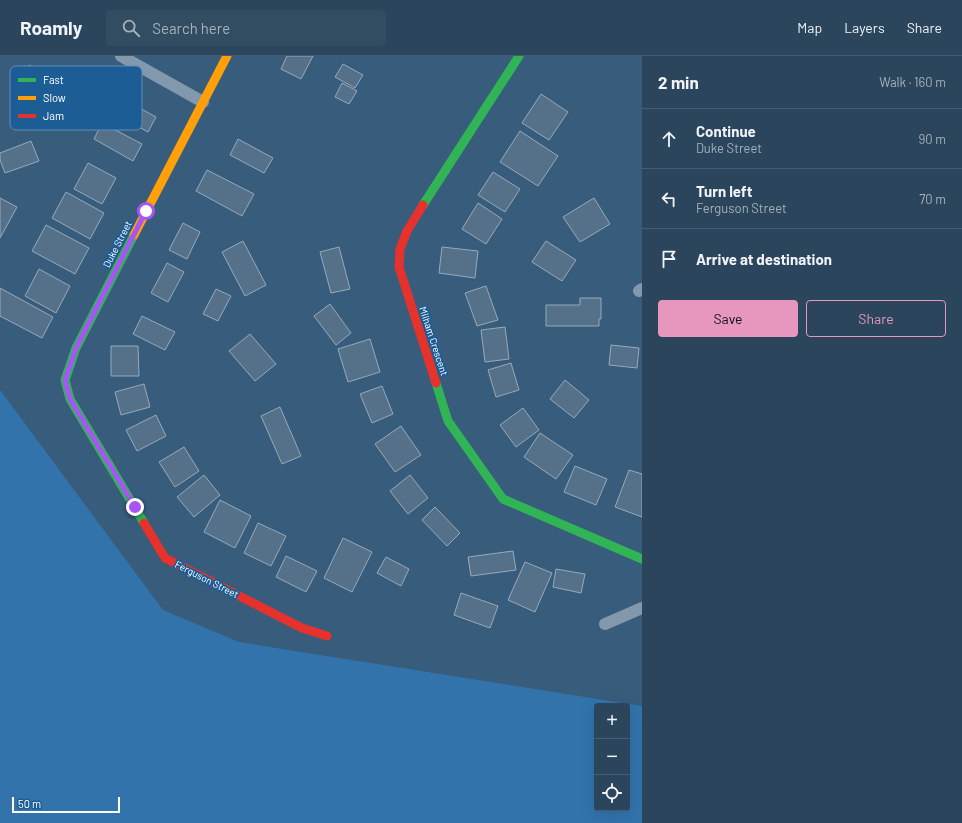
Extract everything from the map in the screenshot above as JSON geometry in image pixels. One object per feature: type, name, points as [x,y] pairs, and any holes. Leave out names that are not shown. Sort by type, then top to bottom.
[{"type":"street","points":[[121,56],[139,66]]},
{"type":"street","name":"Duke Street","points":[[65,380],[76,348],[227,56]]},
{"type":"street","name":"Milham Crescent","points":[[519,56],[407,231],[400,249],[399,268],[448,421],[503,499],[642,558]]},
{"type":"street","points":[[142,68],[203,102]]},
{"type":"street","name":"Ferguson Street","points":[[65,380],[70,399],[165,558],[302,628],[327,636]]},
{"type":"street","points":[[604,624],[642,608]]},
{"type":"shaded area","points":[[0,390],[163,610],[239,642],[623,703],[594,703],[594,811],[630,811],[630,704],[642,706],[642,823],[0,823]]},
{"type":"building","points":[[287,56],[313,56],[301,79],[281,69]]},
{"type":"building","points":[[343,64],[363,75],[355,88],[335,77]]},
{"type":"building","points":[[342,83],[357,91],[349,104],[335,97]]},
{"type":"building","points":[[541,94],[568,112],[549,140],[522,123]]},
{"type":"building","points":[[142,109],[156,117],[148,132],[142,129]]},
{"type":"building","points":[[98,130],[115,130],[142,144],[133,161],[94,139]]},
{"type":"building","points":[[520,131],[558,156],[538,186],[500,162]]},
{"type":"building","points":[[238,139],[273,158],[264,173],[230,155]]},
{"type":"building","points":[[31,141],[39,161],[5,173],[0,160],[0,153]]},
{"type":"building","points":[[88,163],[116,178],[102,204],[74,189]]},
{"type":"building","points":[[207,170],[254,194],[242,216],[196,191]]},
{"type":"building","points":[[493,172],[520,189],[505,212],[478,195]]},
{"type":"building","points":[[66,192],[104,213],[90,239],[52,218]]},
{"type":"building","points":[[0,198],[17,207],[0,238]]},
{"type":"building","points":[[594,198],[610,224],[580,242],[563,217]]},
{"type":"building","points":[[478,203],[502,219],[486,244],[462,229]]},
{"type":"building","points":[[183,223],[200,232],[187,259],[169,250]]},
{"type":"building","points":[[46,225],[89,248],[75,274],[32,251]]},
{"type":"building","points":[[243,241],[266,285],[245,296],[222,252]]},
{"type":"building","points":[[546,241],[576,260],[562,281],[532,262]]},
{"type":"building","points":[[339,247],[350,289],[331,293],[320,252]]},
{"type":"building","points":[[442,247],[478,251],[475,278],[439,273]]},
{"type":"building","points":[[167,263],[184,272],[168,302],[151,293]]},
{"type":"building","points":[[39,269],[70,286],[56,313],[25,296]]},
{"type":"building","points":[[486,286],[498,320],[477,326],[465,293]]},
{"type":"building","points":[[0,288],[53,317],[42,338],[0,316]]},
{"type":"building","points":[[216,289],[231,296],[218,321],[203,314]]},
{"type":"building","points":[[580,298],[601,298],[601,319],[599,319],[599,326],[546,326],[546,305],[580,305]]},
{"type":"building","points":[[330,304],[351,333],[336,345],[314,316]]},
{"type":"building","points":[[142,316],[175,332],[165,350],[133,334]]},
{"type":"building","points":[[505,327],[509,359],[485,362],[481,330]]},
{"type":"building","points":[[250,334],[276,364],[255,381],[229,351]]},
{"type":"building","points":[[370,339],[380,372],[348,382],[338,349]]},
{"type":"building","points":[[611,345],[639,348],[637,368],[609,365]]},
{"type":"building","points":[[111,346],[138,346],[139,376],[111,376]]},
{"type":"building","points":[[511,363],[519,390],[496,397],[488,370]]},
{"type":"building","points":[[565,380],[589,400],[574,418],[550,399]]},
{"type":"building","points":[[144,384],[150,407],[121,415],[115,392]]},
{"type":"building","points":[[382,386],[393,414],[372,423],[360,394]]},
{"type":"building","points":[[280,407],[301,456],[282,464],[261,416]]},
{"type":"building","points":[[523,408],[539,430],[516,447],[500,425]]},
{"type":"building","points":[[156,415],[166,436],[137,451],[126,430]]},
{"type":"building","points":[[401,426],[421,455],[395,472],[375,444]]},
{"type":"building","points":[[540,433],[573,455],[556,479],[524,457]]},
{"type":"building","points":[[184,447],[199,471],[175,487],[159,462]]},
{"type":"building","points":[[575,466],[607,479],[596,505],[564,492]]},
{"type":"building","points":[[629,470],[642,474],[642,517],[615,507]]},
{"type":"building","points":[[204,475],[220,495],[194,517],[177,497]]},
{"type":"building","points":[[410,475],[428,498],[408,514],[390,491]]},
{"type":"building","points":[[220,500],[251,516],[235,548],[204,532]]},
{"type":"building","points":[[435,507],[460,533],[447,546],[422,520]]},
{"type":"building","points":[[258,523],[286,536],[271,566],[244,553]]},
{"type":"building","points":[[343,538],[372,552],[352,592],[324,578]]},
{"type":"building","points":[[513,551],[516,570],[471,576],[468,557]]},
{"type":"building","points":[[286,556],[317,571],[306,592],[276,577]]},
{"type":"building","points":[[386,557],[409,569],[401,586],[377,573]]},
{"type":"building","points":[[525,562],[552,573],[535,612],[508,600]]},
{"type":"building","points":[[556,569],[585,574],[581,593],[553,587]]},
{"type":"building","points":[[461,593],[498,606],[490,628],[454,615]]},
{"type":"traffic: fast","points":[[423,205],[519,56]]},
{"type":"traffic: fast","points":[[134,235],[76,348],[65,380],[70,399],[144,523]]},
{"type":"traffic: fast","points":[[436,383],[448,421],[503,499],[642,559]]},
{"type":"traffic: slow","points":[[134,235],[227,56]]},
{"type":"traffic: jam","points":[[423,205],[407,231],[400,249],[399,267],[436,383]]},
{"type":"traffic: jam","points":[[144,523],[165,558],[302,628],[327,636]]},
{"type":"route","points":[[135,507],[70,399],[65,380],[76,348],[146,211]]}]
